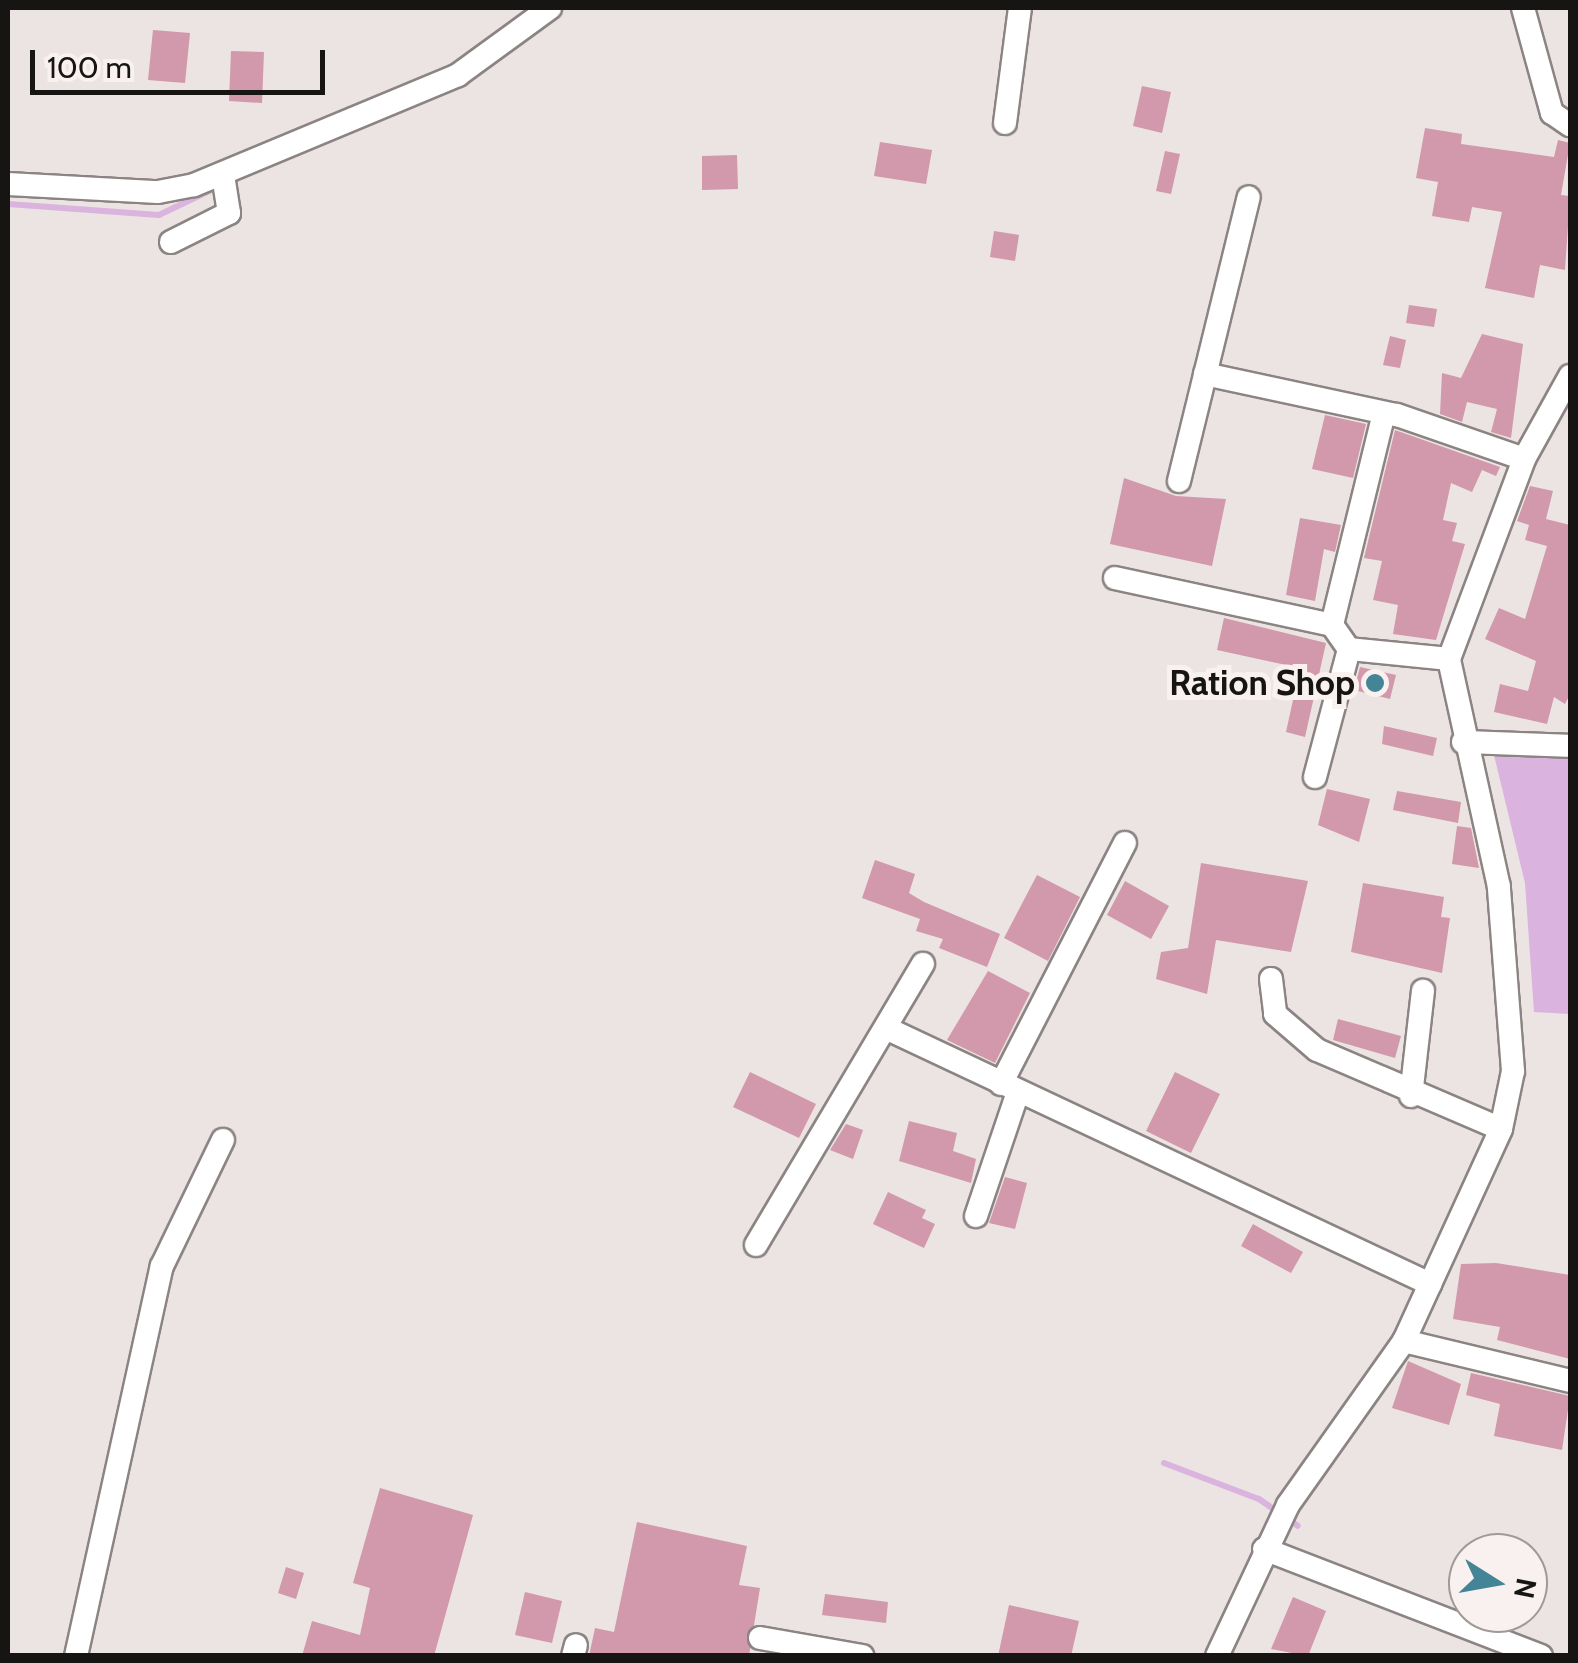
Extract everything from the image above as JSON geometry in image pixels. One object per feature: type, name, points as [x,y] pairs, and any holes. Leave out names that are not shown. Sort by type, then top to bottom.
[{"type":"street","points":[[8,184],[158,192],[223,174],[458,75],[549,8]]},
{"type":"street","points":[[1005,123],[1020,8]]},
{"type":"street","points":[[1523,8],[1552,113],[1570,124]]},
{"type":"street","points":[[170,242],[229,213],[223,174]]},
{"type":"street","points":[[1179,480],[1249,197]]},
{"type":"street","points":[[1206,374],[1384,413],[1524,460]]},
{"type":"street","points":[[1218,1656],[1282,1514],[1404,1341],[1502,1129],[1513,1071],[1499,887],[1462,742],[1449,659],[1524,460],[1570,376]]},
{"type":"street","points":[[1332,626],[1384,413]]},
{"type":"street","points":[[1115,578],[1332,626],[1349,649],[1449,659]]},
{"type":"street","points":[[1315,777],[1349,649]]},
{"type":"street","points":[[1462,742],[1570,746]]},
{"type":"street","points":[[976,1216],[1011,1089],[1125,843]]},
{"type":"street","points":[[756,1245],[890,1030],[923,964]]},
{"type":"street","points":[[1271,979],[1282,1023],[1411,1096],[1502,1129]]},
{"type":"street","points":[[1411,1096],[1423,992]]},
{"type":"street","points":[[890,1030],[1430,1284]]},
{"type":"street","points":[[76,1656],[162,1266],[223,1140]]},
{"type":"street","points":[[1404,1341],[1570,1381]]},
{"type":"street","points":[[1264,1549],[1540,1656]]},
{"type":"street","points":[[760,1638],[862,1656]]},
{"type":"shaded area","points":[[1493,751],[1570,757],[1570,1014],[1534,1012],[1525,883]]},
{"type":"building","points":[[153,30],[190,33],[185,83],[148,80]]},
{"type":"building","points":[[231,51],[264,52],[262,103],[229,101]]},
{"type":"building","points":[[1142,86],[1171,92],[1162,133],[1133,126]]},
{"type":"building","points":[[1425,128],[1462,134],[1461,144],[1554,157],[1558,140],[1570,143],[1561,195],[1570,196],[1565,270],[1540,265],[1534,298],[1485,288],[1502,212],[1472,207],[1469,222],[1432,216],[1438,182],[1416,178]]},
{"type":"building","points":[[880,142],[932,150],[926,184],[874,176]]},
{"type":"building","points":[[1165,151],[1180,154],[1171,194],[1156,191]]},
{"type":"building","points":[[737,155],[738,189],[702,190],[702,156]]},
{"type":"building","points":[[994,231],[1019,235],[1015,261],[990,257]]},
{"type":"building","points":[[1409,305],[1437,309],[1434,327],[1406,323]]},
{"type":"building","points":[[1482,334],[1523,344],[1511,438],[1491,432],[1497,409],[1467,402],[1462,422],[1440,414],[1442,373],[1461,378]]},
{"type":"building","points":[[1390,336],[1406,340],[1400,368],[1383,365]]},
{"type":"building","points":[[1325,415],[1366,424],[1353,478],[1312,469]]},
{"type":"building","points":[[1395,430],[1500,467],[1496,476],[1482,470],[1472,492],[1451,483],[1443,520],[1457,523],[1452,541],[1465,544],[1436,640],[1393,634],[1398,605],[1373,600],[1382,561],[1364,558]]},
{"type":"building","points":[[1124,478],[1176,496],[1226,499],[1212,566],[1110,544]]},
{"type":"building","points":[[1530,486],[1553,491],[1546,519],[1570,525],[1570,694],[1565,704],[1554,697],[1547,724],[1494,712],[1500,684],[1528,691],[1536,661],[1485,639],[1499,608],[1525,619],[1547,546],[1525,540],[1529,525],[1517,521]]},
{"type":"building","points":[[1300,518],[1341,525],[1335,552],[1324,549],[1315,601],[1286,595]]},
{"type":"building","points":[[1224,618],[1326,643],[1305,737],[1286,732],[1300,668],[1217,650]]},
{"type":"building","name":"Ration Shop","points":[[1360,667],[1396,675],[1390,699],[1354,690]]},
{"type":"building","points":[[1384,726],[1437,738],[1433,756],[1382,744]]},
{"type":"building","points":[[1327,789],[1370,799],[1359,842],[1318,825]]},
{"type":"building","points":[[1397,791],[1461,802],[1458,823],[1393,810]]},
{"type":"building","points":[[1457,826],[1471,828],[1479,868],[1452,864]]},
{"type":"building","points":[[875,860],[915,874],[909,893],[924,902],[1000,934],[987,967],[939,948],[943,939],[916,931],[920,919],[862,898]]},
{"type":"building","points":[[1201,863],[1308,881],[1291,952],[1216,940],[1207,994],[1156,979],[1161,952],[1188,948]]},
{"type":"building","points":[[1037,875],[1080,897],[1048,961],[1004,938]]},
{"type":"building","points":[[1125,881],[1169,906],[1151,939],[1107,915]]},
{"type":"building","points":[[1363,883],[1444,897],[1441,917],[1450,918],[1442,973],[1351,952]]},
{"type":"building","points":[[988,971],[1030,993],[995,1063],[947,1040]]},
{"type":"building","points":[[1338,1019],[1401,1036],[1395,1058],[1333,1040]]},
{"type":"building","points":[[750,1072],[816,1104],[799,1138],[733,1107]]},
{"type":"building","points":[[1175,1072],[1220,1094],[1191,1153],[1146,1131]]},
{"type":"building","points":[[909,1121],[957,1133],[953,1151],[976,1159],[971,1183],[899,1161]]},
{"type":"building","points":[[846,1124],[863,1130],[853,1159],[830,1150]]},
{"type":"building","points":[[1005,1177],[1027,1183],[1015,1229],[989,1223]]},
{"type":"building","points":[[888,1192],[926,1210],[922,1218],[935,1224],[924,1248],[873,1224]]},
{"type":"building","points":[[1253,1224],[1303,1252],[1291,1273],[1241,1246]]},
{"type":"building","points":[[1496,1263],[1570,1275],[1570,1359],[1497,1340],[1500,1327],[1453,1319],[1461,1264]]},
{"type":"building","points":[[1408,1361],[1461,1384],[1449,1425],[1392,1408]]},
{"type":"building","points":[[1471,1373],[1570,1396],[1562,1450],[1494,1436],[1500,1404],[1466,1395]]},
{"type":"building","points":[[380,1488],[473,1515],[434,1656],[302,1656],[312,1621],[360,1635],[370,1588],[353,1583]]},
{"type":"building","points":[[637,1522],[747,1546],[739,1585],[760,1588],[749,1656],[589,1656],[595,1628],[614,1632]]},
{"type":"building","points":[[286,1567],[304,1573],[296,1599],[278,1593]]},
{"type":"building","points":[[525,1592],[562,1601],[552,1643],[515,1635]]},
{"type":"building","points":[[825,1594],[888,1602],[886,1623],[822,1615]]},
{"type":"building","points":[[1293,1597],[1326,1611],[1308,1656],[1271,1649]]},
{"type":"building","points":[[1009,1605],[1079,1621],[1071,1656],[998,1656]]},
{"type":"waterway","points":[[8,204],[159,215],[209,191]]},
{"type":"waterway","points":[[1164,1463],[1259,1499],[1298,1526]]},
{"type":"place","name":"Ration Shop","points":[[1375,683]]}]
